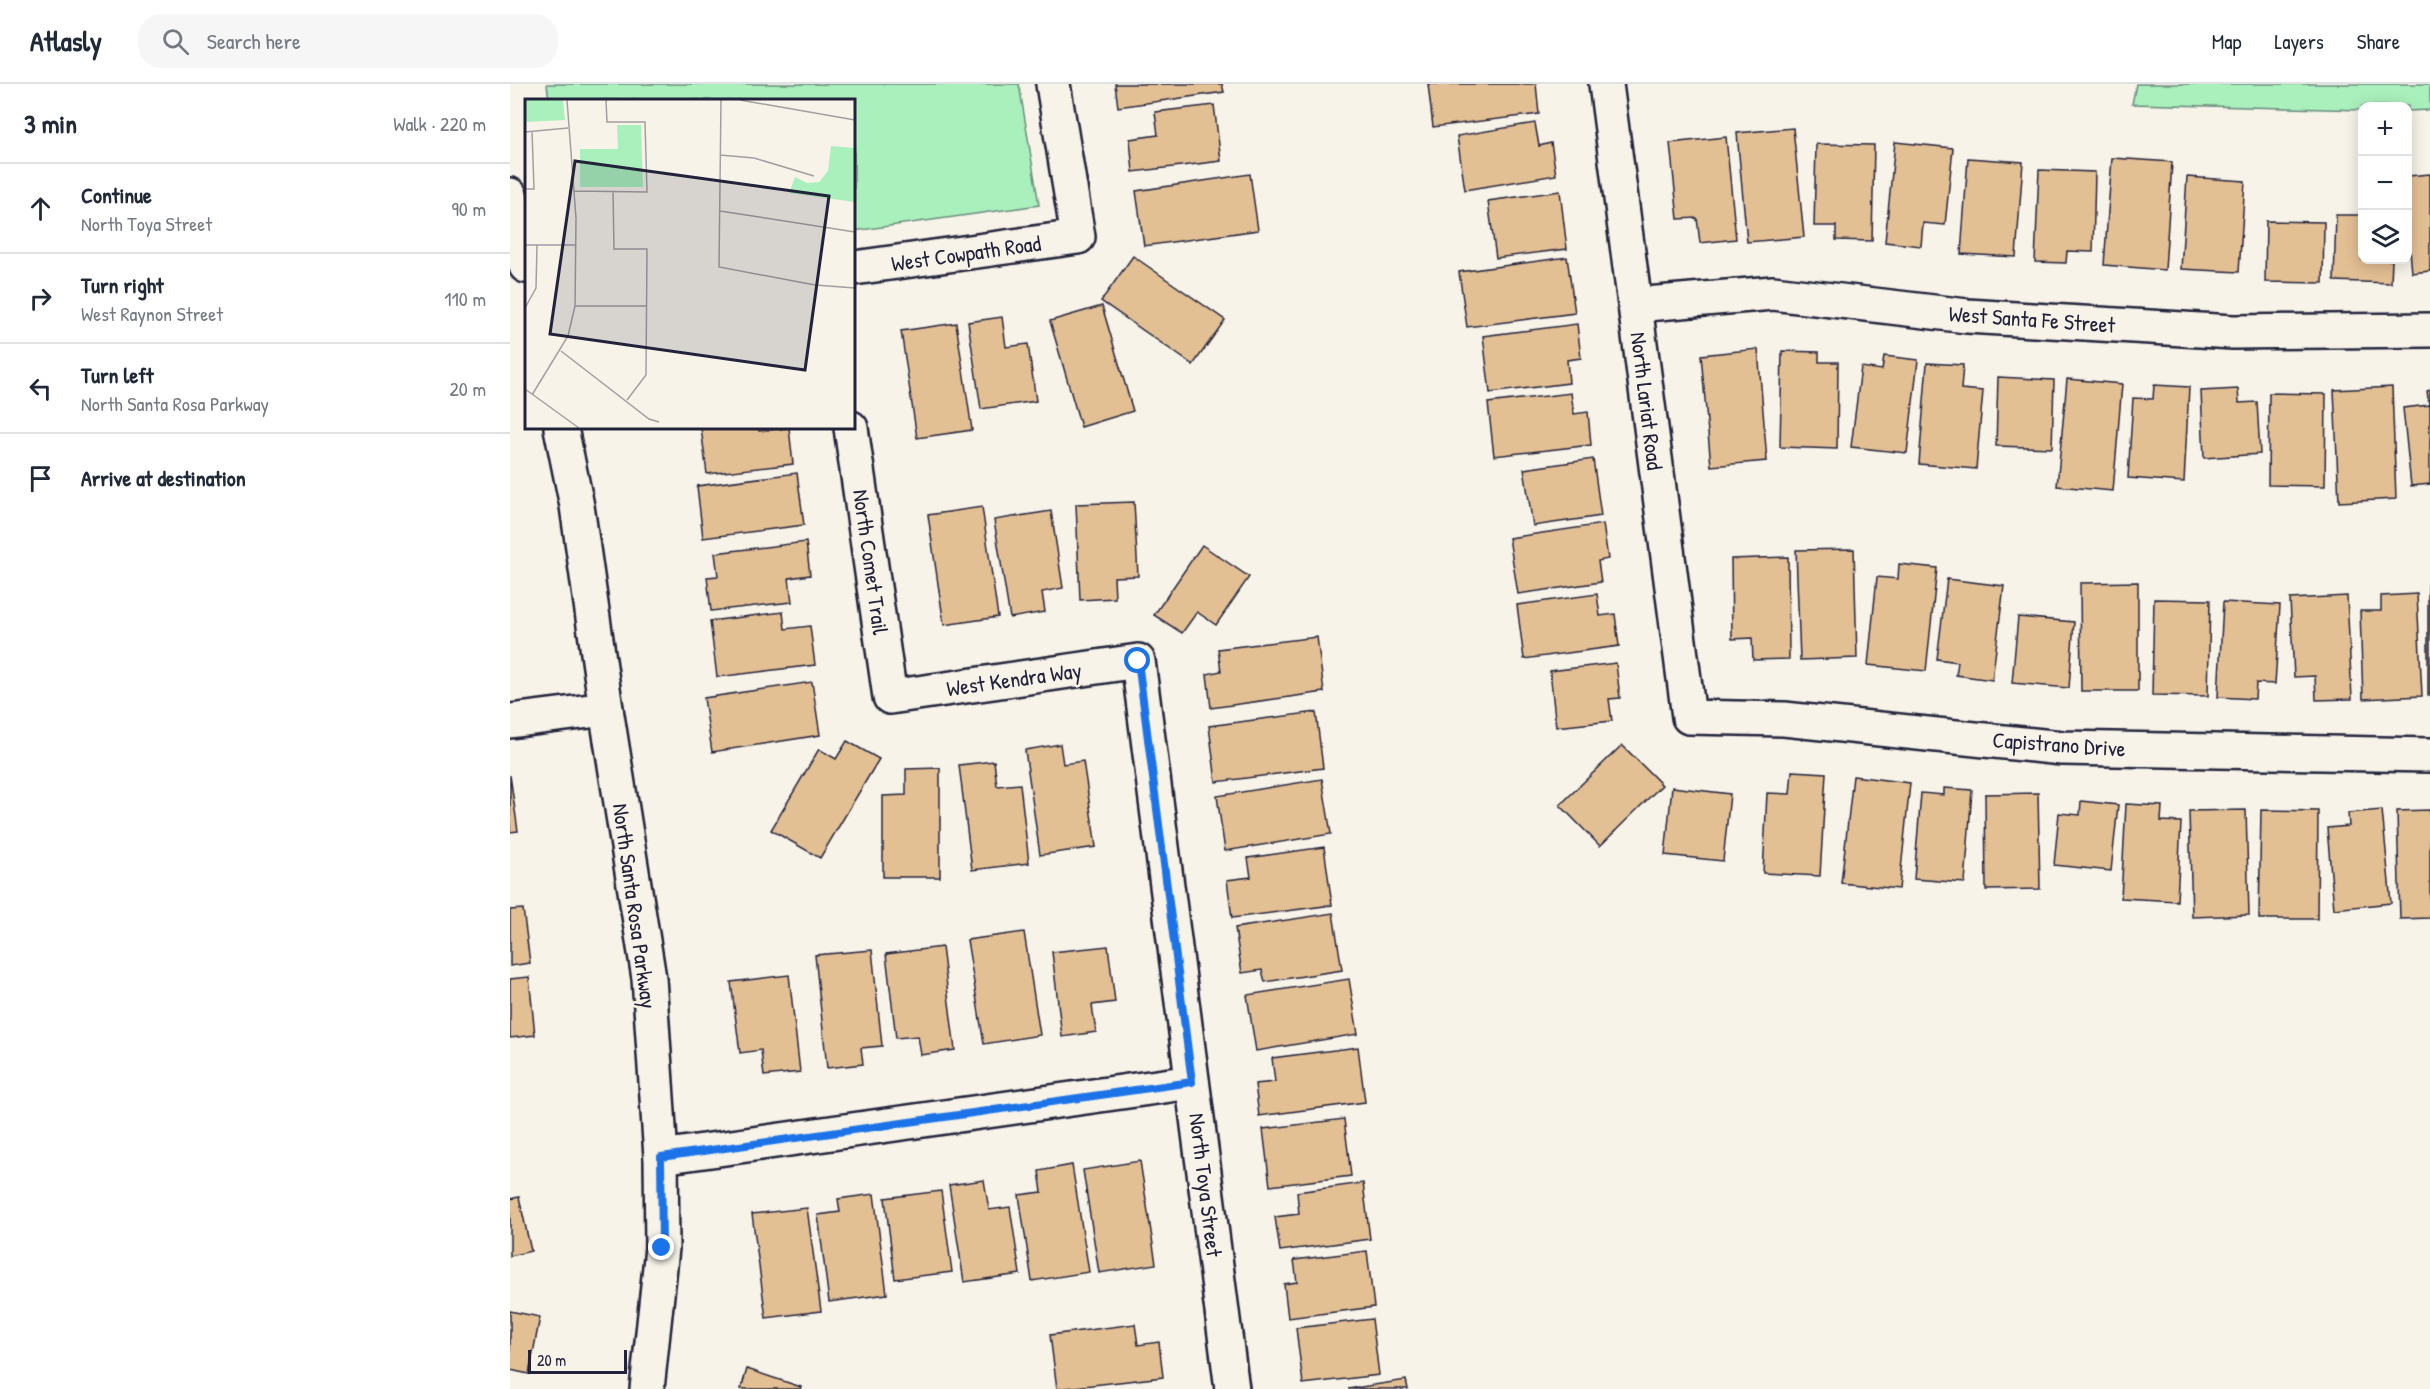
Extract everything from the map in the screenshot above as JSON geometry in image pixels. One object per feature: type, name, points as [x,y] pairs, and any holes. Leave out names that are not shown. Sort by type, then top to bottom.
[{"type":"street","name":"West Cowpath Road","points":[[855,268],[1078,237],[1053,84]]},
{"type":"street","name":"North Lariat Road","points":[[1605,84],[1689,717]]},
{"type":"street","points":[[510,195],[525,262]]},
{"type":"street","name":"West Santa Fe Street","points":[[1635,305],[1773,293],[1966,316],[2233,332],[2430,330]]},
{"type":"street","name":"North Santa Rosa Parkway","points":[[561,429],[577,507],[606,709],[649,978],[661,1157],[662,1248],[647,1389]]},
{"type":"street","name":"North Comet Trail","points":[[851,429],[890,697]]},
{"type":"street","name":"West Kendra Way","points":[[890,697],[1138,661]]},
{"type":"street","name":"North Toya Street","points":[[1138,661],[1232,1389]]},
{"type":"street","points":[[510,721],[606,709]]},
{"type":"street","name":"Capistrano Drive","points":[[1689,717],[1784,719],[2062,748],[2430,755]]},
{"type":"street","points":[[661,1157],[1192,1082]]},
{"type":"green space","points":[[547,84],[1019,84],[1039,205],[855,231],[855,99],[549,99]]},
{"type":"green space","points":[[2136,84],[2430,84],[2430,110],[2412,111],[2412,102],[2358,102],[2358,110],[2132,104]]},
{"type":"building","points":[[1115,84],[1222,84],[1224,92],[1118,107]]},
{"type":"building","points":[[1428,84],[1536,84],[1539,114],[1433,127]]},
{"type":"building","points":[[1214,105],[1221,161],[1133,172],[1130,139],[1158,135],[1155,112]]},
{"type":"building","points":[[1535,123],[1539,146],[1551,143],[1556,175],[1465,190],[1457,136]]},
{"type":"building","points":[[1793,128],[1804,237],[1747,242],[1737,133]]},
{"type":"building","points":[[1726,137],[1736,239],[1700,243],[1697,218],[1678,219],[1670,143]]},
{"type":"building","points":[[1895,142],[1953,148],[1945,225],[1923,223],[1921,246],[1885,242]]},
{"type":"building","points":[[1816,144],[1874,145],[1872,241],[1836,240],[1836,226],[1814,226]]},
{"type":"building","points":[[1968,158],[2023,162],[2016,257],[1961,254]]},
{"type":"building","points":[[2112,158],[2172,162],[2165,270],[2104,265]]},
{"type":"building","points":[[2039,170],[2095,172],[2093,252],[2067,251],[2066,263],[2035,262]]},
{"type":"building","points":[[1250,174],[1258,230],[1144,246],[1136,191]]},
{"type":"building","points":[[2430,174],[2430,271],[2412,273],[2411,264],[2412,176]]},
{"type":"building","points":[[2187,177],[2245,181],[2239,272],[2181,269]]},
{"type":"building","points":[[1560,191],[1567,249],[1496,258],[1488,201]]},
{"type":"building","points":[[2336,215],[2358,215],[2358,264],[2392,264],[2391,283],[2334,281]]},
{"type":"building","points":[[2266,221],[2324,222],[2323,283],[2265,282]]},
{"type":"building","points":[[1133,256],[1225,320],[1193,365],[1101,301]]},
{"type":"building","points":[[1567,257],[1575,313],[1467,327],[1459,272]]},
{"type":"building","points":[[1102,306],[1133,411],[1081,427],[1050,321]]},
{"type":"building","points":[[1002,317],[1006,347],[1028,344],[1036,401],[981,409],[968,322]]},
{"type":"building","points":[[956,323],[972,430],[917,438],[901,331]]},
{"type":"building","points":[[1577,324],[1581,358],[1567,360],[1569,383],[1490,393],[1483,336]]},
{"type":"building","points":[[1758,349],[1767,461],[1711,466],[1701,355]]},
{"type":"building","points":[[1782,351],[1819,352],[1819,362],[1838,362],[1837,449],[1780,447]]},
{"type":"building","points":[[1884,356],[1918,360],[1907,453],[1851,447],[1861,367],[1882,370]]},
{"type":"building","points":[[1927,363],[1963,365],[1961,389],[1983,391],[1976,469],[1919,464]]},
{"type":"building","points":[[1998,377],[2054,380],[2052,448],[1996,446]]},
{"type":"building","points":[[2067,379],[2122,384],[2113,491],[2057,486]]},
{"type":"building","points":[[2154,385],[2189,387],[2184,482],[2128,478],[2133,398],[2153,399]]},
{"type":"building","points":[[2392,387],[2396,499],[2339,502],[2334,390]]},
{"type":"building","points":[[2238,389],[2239,403],[2257,402],[2260,454],[2204,458],[2201,391]]},
{"type":"building","points":[[2430,390],[2430,484],[2411,486],[2403,408],[2429,405],[2427,391]]},
{"type":"building","points":[[1571,393],[1574,414],[1588,412],[1591,445],[1494,456],[1488,403]]},
{"type":"building","points":[[2269,393],[2326,394],[2325,486],[2268,485]]},
{"type":"building","points":[[701,429],[758,429],[759,431],[789,429],[793,464],[707,474]]},
{"type":"building","points":[[1593,459],[1601,516],[1533,526],[1524,469]]},
{"type":"building","points":[[797,473],[804,525],[703,538],[697,486]]},
{"type":"building","points":[[1134,502],[1138,576],[1114,577],[1115,598],[1080,600],[1076,504]]},
{"type":"building","points":[[982,507],[998,617],[944,625],[928,515]]},
{"type":"building","points":[[1051,511],[1063,588],[1042,592],[1045,612],[1010,618],[994,520]]},
{"type":"building","points":[[1603,524],[1608,559],[1598,561],[1601,582],[1518,594],[1509,538]]},
{"type":"building","points":[[806,542],[810,575],[789,578],[792,602],[711,611],[707,577],[718,576],[715,553]]},
{"type":"building","points":[[1202,545],[1249,577],[1216,625],[1197,612],[1182,633],[1154,615]]},
{"type":"building","points":[[1854,549],[1857,658],[1800,660],[1796,550]]},
{"type":"building","points":[[1788,557],[1789,659],[1753,660],[1752,638],[1732,639],[1731,559]]},
{"type":"building","points":[[1899,564],[1937,568],[1926,671],[1868,665],[1877,577],[1898,579]]},
{"type":"building","points":[[1947,579],[2004,586],[1992,680],[1956,675],[1958,662],[1937,659]]},
{"type":"building","points":[[2138,582],[2138,691],[2081,691],[2080,583]]},
{"type":"building","points":[[2428,586],[2430,586],[2430,695],[2428,695]]},
{"type":"building","points":[[1597,594],[1600,616],[1615,614],[1619,646],[1524,659],[1517,605]]},
{"type":"building","points":[[2417,594],[2422,696],[2363,699],[2360,611],[2381,611],[2381,596]]},
{"type":"building","points":[[2347,596],[2352,699],[2316,700],[2315,676],[2294,677],[2290,599]]},
{"type":"building","points":[[2154,599],[2210,600],[2208,696],[2152,695]]},
{"type":"building","points":[[2223,602],[2280,605],[2275,684],[2256,683],[2255,699],[2218,697]]},
{"type":"building","points":[[783,612],[785,629],[810,626],[815,665],[717,677],[710,621]]},
{"type":"building","points":[[2018,617],[2074,622],[2069,688],[2012,683]]},
{"type":"building","points":[[1317,637],[1324,692],[1211,708],[1207,674],[1221,671],[1218,649]]},
{"type":"building","points":[[1616,663],[1620,698],[1609,699],[1612,721],[1556,727],[1550,671]]},
{"type":"building","points":[[812,682],[820,735],[712,752],[704,698]]},
{"type":"building","points":[[1316,712],[1323,768],[1216,782],[1209,726]]},
{"type":"building","points":[[847,741],[879,759],[820,858],[771,830],[819,749],[836,759]]},
{"type":"building","points":[[1060,744],[1063,764],[1083,761],[1096,847],[1040,855],[1025,750]]},
{"type":"building","points":[[1622,745],[1662,785],[1600,846],[1560,805]]},
{"type":"building","points":[[994,761],[997,786],[1020,784],[1029,863],[972,870],[959,765]]},
{"type":"building","points":[[940,768],[940,877],[883,877],[883,796],[906,795],[906,769]]},
{"type":"building","points":[[1792,771],[1826,773],[1820,876],[1763,873],[1767,793],[1790,794]]},
{"type":"building","points":[[510,775],[518,831],[510,832]]},
{"type":"building","points":[[1853,776],[1910,783],[1899,889],[1841,883]]},
{"type":"building","points":[[1322,779],[1331,834],[1225,851],[1217,796]]},
{"type":"building","points":[[1672,787],[1730,794],[1723,861],[1665,855]]},
{"type":"building","points":[[1944,788],[1972,790],[1965,883],[1914,879],[1921,793],[1944,795]]},
{"type":"building","points":[[2038,793],[2040,889],[1986,890],[1985,794]]},
{"type":"building","points":[[2081,801],[2118,805],[2111,871],[2054,865],[2059,813],[2080,815]]},
{"type":"building","points":[[2126,804],[2162,806],[2161,821],[2181,822],[2177,901],[2121,898]]},
{"type":"building","points":[[2246,810],[2249,915],[2192,917],[2189,811]]},
{"type":"building","points":[[2261,810],[2318,811],[2317,919],[2259,919]]},
{"type":"building","points":[[2382,810],[2391,903],[2334,909],[2327,828],[2349,826],[2348,813]]},
{"type":"building","points":[[2430,810],[2430,918],[2400,919],[2397,811]]},
{"type":"building","points":[[1324,847],[1332,905],[1232,918],[1227,880],[1251,877],[1248,858]]},
{"type":"building","points":[[523,909],[530,963],[510,966],[510,910]]},
{"type":"building","points":[[1333,913],[1342,970],[1265,982],[1262,970],[1242,973],[1235,928]]},
{"type":"building","points":[[1024,932],[1040,1035],[984,1044],[967,940]]},
{"type":"building","points":[[1108,946],[1115,1002],[1092,1005],[1096,1032],[1062,1037],[1052,952]]},
{"type":"building","points":[[942,947],[955,1050],[921,1055],[918,1036],[896,1038],[886,954]]},
{"type":"building","points":[[872,950],[882,1046],[861,1048],[863,1064],[827,1068],[815,955]]},
{"type":"building","points":[[789,975],[800,1072],[764,1076],[761,1050],[740,1053],[731,982]]},
{"type":"building","points":[[529,977],[535,1035],[510,1038],[510,979]]},
{"type":"building","points":[[1349,979],[1358,1034],[1256,1051],[1247,995]]},
{"type":"building","points":[[1358,1047],[1365,1102],[1259,1116],[1255,1084],[1275,1082],[1272,1058]]},
{"type":"building","points":[[1344,1119],[1351,1176],[1270,1186],[1263,1129]]},
{"type":"building","points":[[1140,1161],[1156,1264],[1099,1273],[1083,1170]]},
{"type":"building","points":[[1072,1165],[1089,1272],[1032,1281],[1019,1195],[1042,1192],[1039,1171]]},
{"type":"building","points":[[984,1180],[989,1210],[1010,1207],[1020,1274],[964,1282],[949,1185]]},
{"type":"building","points":[[1363,1183],[1370,1239],[1280,1251],[1275,1217],[1299,1214],[1297,1192]]},
{"type":"building","points":[[941,1191],[952,1272],[895,1279],[885,1198]]},
{"type":"building","points":[[874,1194],[887,1294],[829,1302],[818,1215],[840,1212],[838,1199]]},
{"type":"building","points":[[519,1197],[531,1251],[510,1256],[510,1199]]},
{"type":"building","points":[[807,1208],[821,1311],[766,1318],[752,1214]]},
{"type":"building","points":[[1367,1251],[1374,1307],[1288,1318],[1284,1284],[1297,1282],[1294,1260]]},
{"type":"building","points":[[510,1311],[540,1317],[529,1374],[510,1370]]},
{"type":"building","points":[[1372,1319],[1379,1375],[1303,1384],[1296,1328]]},
{"type":"building","points":[[1135,1324],[1138,1345],[1159,1342],[1163,1377],[1057,1389],[1050,1335]]},
{"type":"building","points":[[747,1369],[801,1387],[800,1389],[741,1389]]},
{"type":"building","points":[[1406,1380],[1408,1389],[1348,1389]]},
{"type":"route","points":[[662,1248],[661,1157],[1192,1082],[1138,661]]}]
